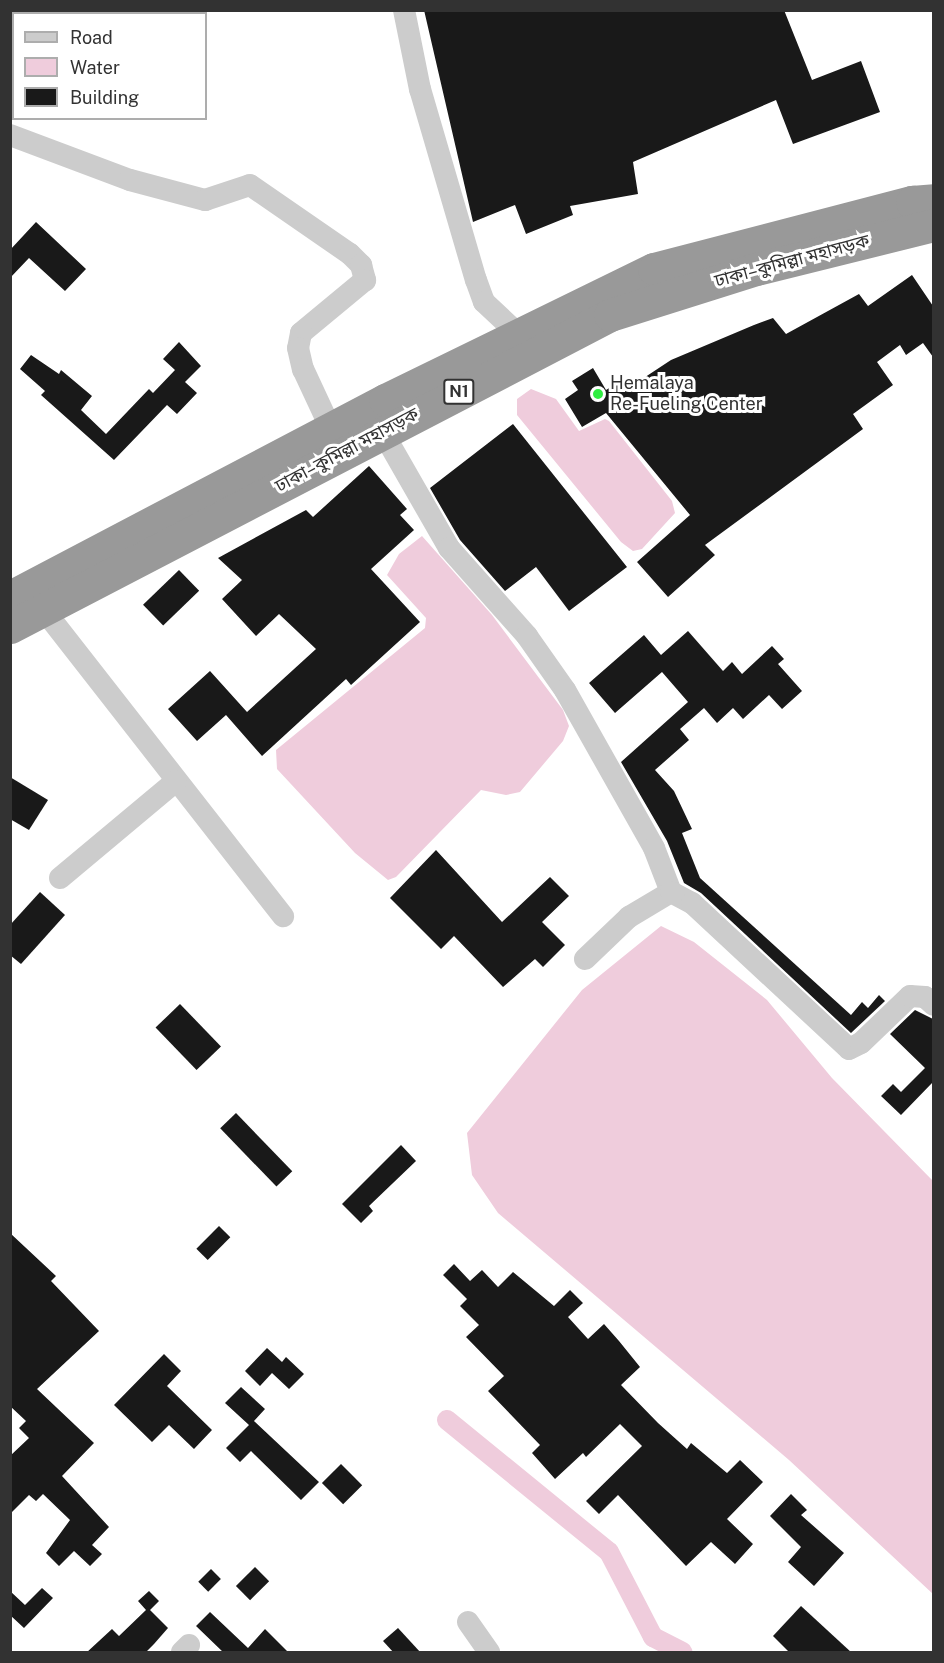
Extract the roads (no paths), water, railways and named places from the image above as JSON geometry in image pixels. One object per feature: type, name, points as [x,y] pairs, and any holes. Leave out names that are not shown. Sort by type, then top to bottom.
[{"type":"highway","name":"ঢাকা–কুমিল্লা মহাসড়ক","points":[[10,597],[517,333],[654,269],[912,202],[933,200]]},
{"type":"highway","name":"ঢাকা–কুমিল্লা মহাসড়ক","points":[[10,627],[382,431],[610,315],[756,269],[933,225]]},
{"type":"street","points":[[404,10],[420,89],[476,280],[484,302],[517,333]]},
{"type":"street","points":[[10,135],[130,180],[205,200],[250,185],[350,254],[361,265],[364,280],[302,333],[298,348],[303,369],[331,429]]},
{"type":"street","points":[[382,431],[448,548],[527,636],[565,690],[654,848],[671,892],[692,903],[849,1049],[861,1043],[910,996],[925,997],[933,1005]]},
{"type":"street","points":[[43,609],[283,916]]},
{"type":"street","points":[[60,878],[176,781]]},
{"type":"street","points":[[585,960],[629,917],[671,892]]},
{"type":"street","points":[[468,1622],[489,1653]]},
{"type":"water","points":[[531,389],[556,399],[579,431],[605,419],[609,421],[672,501],[675,513],[642,549],[633,551],[621,542],[517,415],[517,399]]},
{"type":"water","points":[[422,536],[492,615],[563,710],[569,726],[563,741],[520,792],[506,795],[481,790],[396,877],[388,880],[355,853],[277,769],[276,750],[425,628],[426,618],[387,575],[399,554]]},
{"type":"water","points":[[661,926],[694,942],[767,1000],[832,1078],[933,1181],[933,1594],[789,1460],[498,1213],[472,1175],[467,1133],[582,990]]},
{"type":"waterway","points":[[447,1420],[609,1552],[653,1637],[682,1652]]},
{"type":"place","name":"Hemalaya Re-Fueling Center","points":[[598,394]]}]
